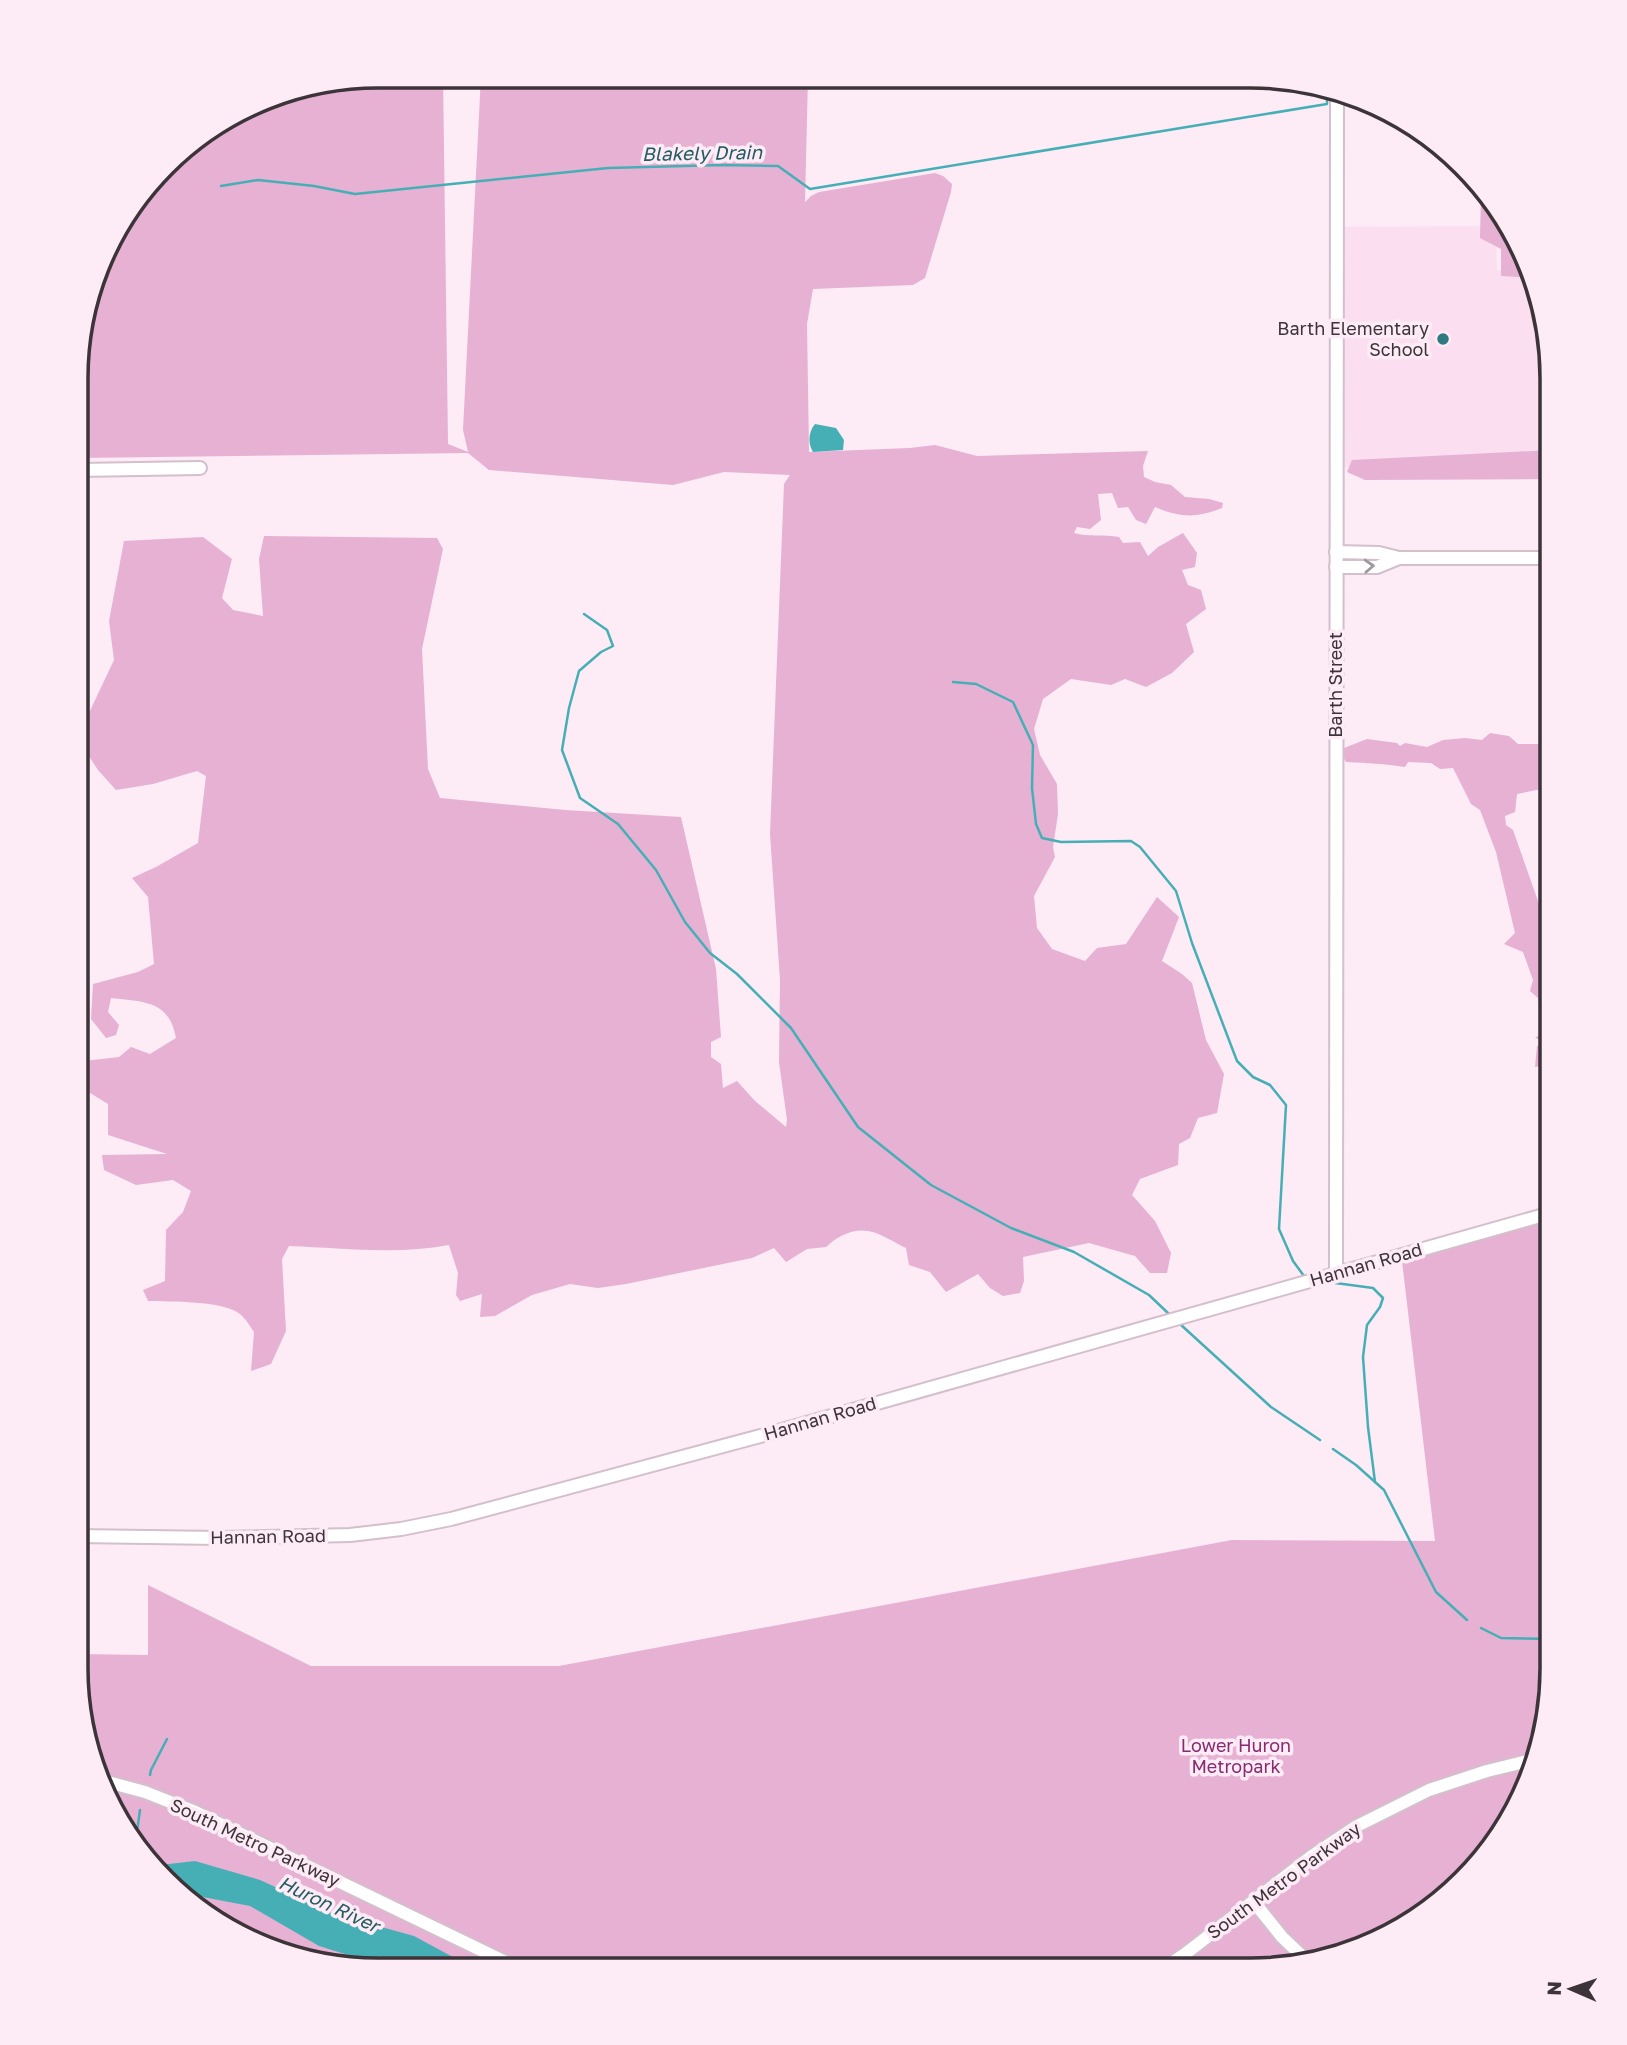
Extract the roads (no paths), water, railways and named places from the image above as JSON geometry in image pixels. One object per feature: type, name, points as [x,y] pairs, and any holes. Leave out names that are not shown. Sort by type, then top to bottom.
[{"type":"street","name":"Barth Street","points":[[1336,1273],[1337,101]]},
{"type":"street","points":[[88,470],[200,468]]},
{"type":"street","points":[[1336,552],[1379,553],[1399,558],[1540,558]]},
{"type":"street","points":[[1336,567],[1377,567],[1399,558]]},
{"type":"street","name":"Hannan Road","points":[[88,1536],[219,1538],[337,1535],[382,1532],[439,1522],[764,1435],[1540,1216]]},
{"type":"street","name":"South Metro Parkway","points":[[1178,1958],[1323,1848],[1382,1811],[1440,1786],[1523,1762]]},
{"type":"street","name":"South Metro Parkway","points":[[112,1783],[145,1792],[193,1811],[497,1958]]},
{"type":"street","points":[[1254,1902],[1299,1953]]},
{"type":"water","points":[[815,424],[836,428],[844,440],[843,450],[813,452],[810,438]]},
{"type":"water","points":[[195,1861],[260,1880],[334,1914],[414,1936],[455,1958],[359,1957],[319,1946],[250,1906],[200,1897],[165,1864]]},
{"type":"waterway","name":"Blakely Drain","points":[[221,186],[258,180],[355,194],[608,168],[723,165],[778,166],[810,189],[1327,104],[1327,98]]},
{"type":"waterway","points":[[584,614],[607,630],[613,646],[601,652],[579,671],[569,708],[562,750],[580,798],[618,824],[656,870],[685,922],[710,953],[737,974],[791,1028],[858,1127],[931,1185],[1011,1228],[1074,1252],[1149,1295],[1169,1314]]},
{"type":"waterway","points":[[953,682],[976,684],[1013,702],[1033,745],[1032,788],[1036,824],[1042,838],[1061,842],[1131,841],[1140,847],[1176,891],[1192,943],[1237,1061],[1253,1077],[1270,1085],[1286,1105],[1279,1229],[1293,1261],[1304,1276]]},
{"type":"waterway","points":[[1328,1282],[1373,1288],[1383,1298],[1367,1325],[1363,1357],[1375,1482]]},
{"type":"waterway","points":[[1180,1324],[1271,1407],[1320,1440]]},
{"type":"waterway","points":[[1333,1449],[1384,1490],[1436,1592],[1467,1620]]},
{"type":"waterway","points":[[1481,1628],[1501,1638],[1540,1639]]},
{"type":"waterway","points":[[150,1775],[167,1739]]},
{"type":"waterway","points":[[137,1830],[140,1810]]},
{"type":"place","name":"Barth Elementary School","points":[[1443,339]]},
{"type":"park label","name":"Lower Huron Metropark","points":[[1236,1756]]},
{"type":"water label","name":"Huron River","points":[[329,1904]]}]
